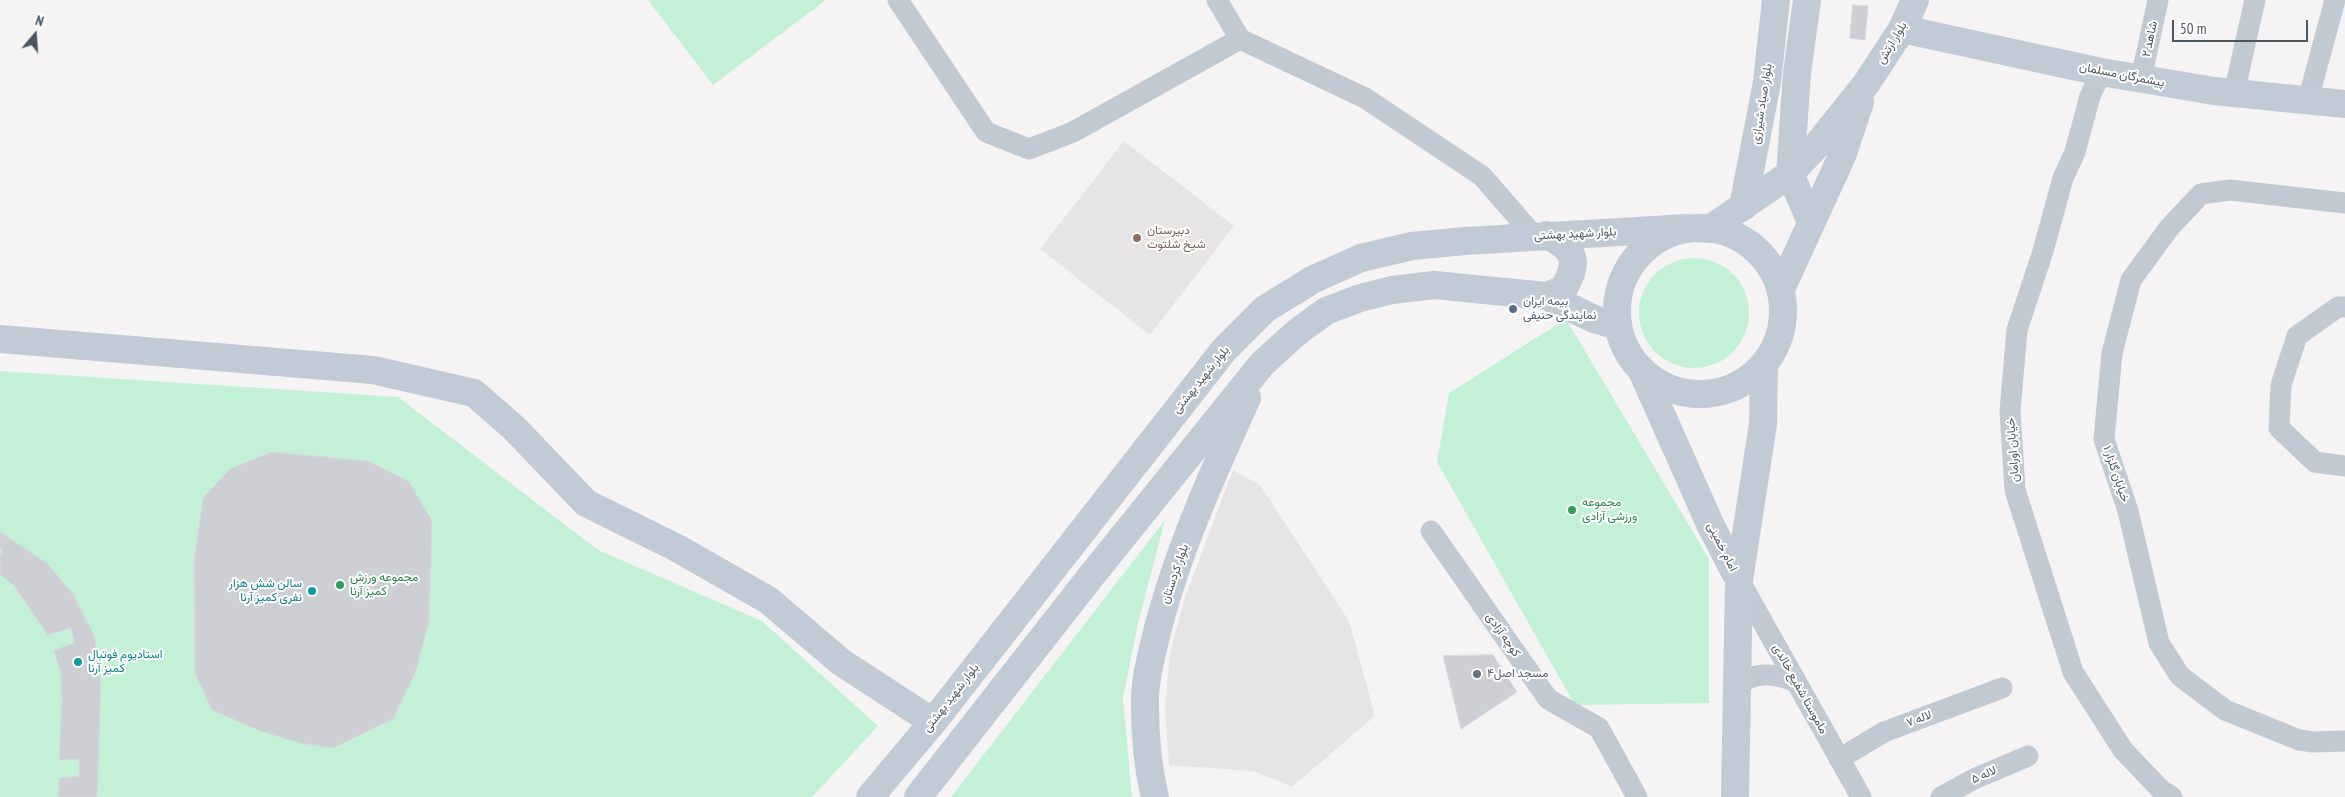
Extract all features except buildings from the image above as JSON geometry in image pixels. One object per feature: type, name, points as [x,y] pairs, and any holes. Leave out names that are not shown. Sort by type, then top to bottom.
[{"type":"main road","name":"بلوار صیاد شیرازی","points":[[1744,206],[1767,82],[1776,0]]},
{"type":"main road","points":[[1807,0],[1797,73],[1790,174],[1811,222]]},
{"type":"main road","name":"بلوار ارتش","points":[[1866,84],[1902,29],[1915,0]]},
{"type":"main road","name":"پیشمرگان مسلمان","points":[[1902,29],[2141,79],[2234,94],[2345,104]]},
{"type":"main road","points":[[1693,228],[1726,232],[1750,244],[1769,264],[1781,288],[1784,316],[1778,342],[1764,365],[1743,383],[1718,392],[1690,394],[1664,386],[1642,371],[1626,350],[1618,326],[1617,300],[1625,274],[1640,252],[1662,236],[1693,228],[1710,229],[1790,174],[1818,144],[1866,84]]},
{"type":"main road","points":[[1781,288],[1842,156],[1866,84]]},
{"type":"main road","name":"بلوار شهید بهشتی","points":[[870,797],[933,722],[1224,350],[1265,309],[1312,280],[1361,258],[1412,246],[1541,236],[1693,228]]},
{"type":"main road","points":[[1541,236],[1564,244],[1572,257],[1574,271],[1563,290],[1546,296]]},
{"type":"main road","points":[[918,797],[1092,575],[1262,364],[1296,333],[1326,311],[1360,298],[1392,290],[1434,285],[1546,296],[1594,320],[1618,326]]},
{"type":"main road","points":[[0,339],[373,370],[474,393],[514,428],[586,503],[677,548],[768,600],[841,662],[933,722]]},
{"type":"main road","name":"بلوار کردستان","points":[[1155,797],[1148,757],[1144,705],[1152,650],[1166,595],[1205,488],[1262,364]]},
{"type":"main road","points":[[1739,580],[1764,424],[1764,365]]},
{"type":"main road","name":"امام خمینی","points":[[1642,371],[1711,526],[1739,580],[1735,797]]},
{"type":"street","points":[[898,0],[986,132],[1029,149],[1073,132],[1240,39]]},
{"type":"street","points":[[1217,0],[1240,39],[1365,98],[1482,176],[1541,236]]},
{"type":"street","name":"شاهد ۲","points":[[2141,79],[2158,0]]},
{"type":"street","points":[[2234,94],[2255,0]]},
{"type":"street","points":[[2308,100],[2335,0]]},
{"type":"street","name":"خیابان اورامان","points":[[2101,72],[2090,96],[2075,152],[2063,178],[2043,251],[2017,330],[2010,411],[2015,490],[2073,672],[2123,750],[2160,789],[2172,797]]},
{"type":"street","name":"خیابان گلزار ۱","points":[[2345,203],[2230,190],[2201,194],[2169,228],[2131,280],[2112,353],[2104,439],[2128,511],[2159,643],[2180,676],[2225,710],[2299,740],[2313,742],[2345,741]]},
{"type":"street","points":[[2345,306],[2338,308],[2297,336],[2281,385],[2279,428],[2316,462],[2345,466]]},
{"type":"street","name":"کوچه آزادی","points":[[1431,531],[1548,700],[1599,728],[1637,797]]},
{"type":"street","name":"ماموستا شفیع خالدی","points":[[1739,580],[1861,797]]},
{"type":"street","points":[[1738,686],[1751,678],[1768,674],[1785,677],[1796,682]]},
{"type":"street","name":"لاله ۷","points":[[1839,759],[1884,732],[2002,688]]},
{"type":"street","name":"لاله ۵","points":[[1941,797],[1974,779],[2028,756]]},
{"type":"shaded area","name":"دبیرستان شیخ شلتوت","points":[[1124,141],[1234,226],[1150,335],[1040,249]]},
{"type":"shaded area","points":[[1233,470],[1260,485],[1349,621],[1375,716],[1292,787],[1253,771],[1169,765],[1165,708],[1170,654],[1184,600]]},
{"type":"green space","points":[[648,0],[826,0],[713,85]]},
{"type":"green space","points":[[1694,258],[1715,262],[1733,274],[1745,292],[1749,313],[1745,334],[1733,352],[1715,364],[1694,368],[1673,364],[1655,352],[1643,334],[1639,313],[1643,292],[1655,274],[1673,262]]},
{"type":"green space","name":"مجموعه ورزشی آزادی","points":[[1566,319],[1709,559],[1709,703],[1575,705],[1437,462],[1449,393]]},
{"type":"green space","name":"مجموعه ورزش کمیز آرنا","points":[[0,371],[398,397],[598,550],[762,621],[878,726],[812,797],[0,797]]},
{"type":"green space","points":[[1165,520],[1138,623],[1123,698],[1132,797],[951,797]]},
{"type":"place","name":"دبیرستان شیخ شلتوت","points":[[1137,238]]},
{"type":"place","name":"بیمه ایران نمایندگی حنیفی","points":[[1513,309]]},
{"type":"place","name":"مجموعه ورزشی آزادی","points":[[1572,510]]},
{"type":"place","name":"مجموعه ورزش کمیز آرنا","points":[[340,585]]},
{"type":"place","name":"سالن شش هزار نفری کمیز آرنا","points":[[312,591]]},
{"type":"place","name":"استادیوم فوتبال کمیز آرنا","points":[[78,662]]},
{"type":"place","name":"مسجد اصل۴","points":[[1477,674]]}]
